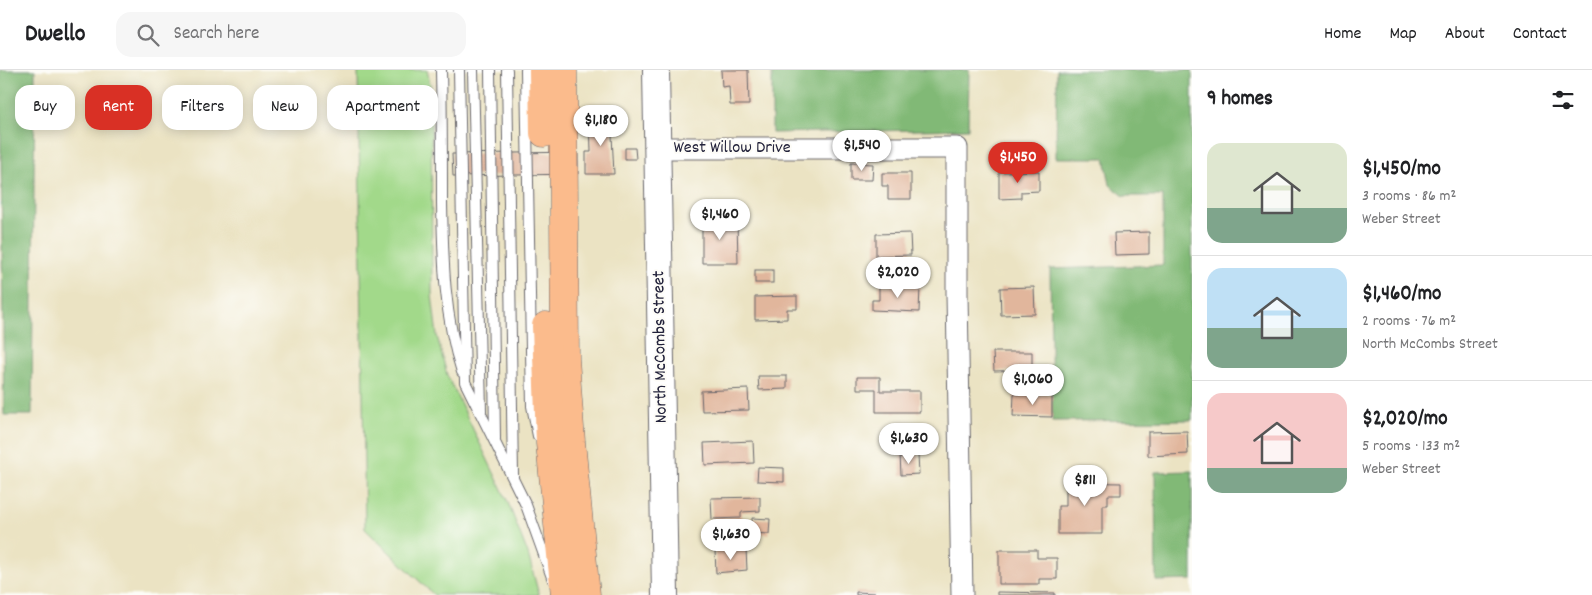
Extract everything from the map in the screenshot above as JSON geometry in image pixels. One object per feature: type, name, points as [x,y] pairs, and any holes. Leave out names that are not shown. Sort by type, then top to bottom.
[{"type":"highway","points":[[543,70],[546,360],[565,595]]},
{"type":"highway","points":[[562,70],[565,359],[570,442],[586,595]]},
{"type":"street","name":"North McCombs Street","points":[[656,70],[665,595]]},
{"type":"street","name":"West Willow Drive","points":[[658,148],[957,148],[962,595]]},
{"type":"lane","points":[[441,70],[443,248],[447,309],[454,350],[465,382],[526,505],[558,595]]},
{"type":"lane","points":[[459,70],[465,382]]},
{"type":"lane","points":[[473,70],[482,415]]},
{"type":"lane","points":[[490,70],[495,443]]},
{"type":"lane","points":[[507,70],[513,480]]},
{"type":"lane","points":[[526,70],[532,406],[540,444],[554,476]]},
{"type":"lane","points":[[570,442],[577,367]]},
{"type":"green space","points":[[0,70],[35,70],[35,85],[15,85],[15,130],[34,130],[32,415],[4,415]]},
{"type":"green space","points":[[358,70],[427,70],[430,85],[358,85]]},
{"type":"green space","points":[[772,70],[969,70],[968,129],[772,133]]},
{"type":"green space","points":[[1057,70],[1192,70],[1192,420],[1052,421],[1050,269],[1163,265],[1163,196],[1124,196],[1110,185],[1105,158],[1056,158]]},
{"type":"green space","points":[[359,130],[431,130],[432,295],[437,336],[447,375],[507,500],[528,554],[539,595],[434,595],[365,529]]},
{"type":"green space","points":[[1192,471],[1192,580],[1156,581],[1155,472]]},
{"type":"building","points":[[721,70],[748,70],[749,105],[730,105],[729,86],[722,87]]},
{"type":"building","points":[[590,116],[611,116],[614,174],[586,174],[586,152],[591,152]]},
{"type":"building","points":[[625,148],[635,148],[636,159],[625,159]]},
{"type":"building","points":[[578,152],[578,174],[453,176],[452,154]]},
{"type":"building","points":[[851,163],[873,164],[872,180],[851,180]]},
{"type":"building","points":[[1039,171],[1039,191],[1021,192],[1021,198],[999,199],[999,172]]},
{"type":"building","points":[[882,173],[911,173],[911,199],[888,199],[888,186],[882,186]]},
{"type":"building","points":[[702,219],[737,219],[738,263],[702,263]]},
{"type":"building","points":[[1149,232],[1149,254],[1115,255],[1114,233]]},
{"type":"building","points":[[910,233],[911,255],[876,256],[876,234]]},
{"type":"building","points":[[755,270],[773,270],[773,283],[755,283]]},
{"type":"building","points":[[879,285],[920,287],[919,312],[872,310],[872,300],[879,300]]},
{"type":"building","points":[[1034,287],[1035,314],[1001,315],[1000,288]]},
{"type":"building","points":[[797,296],[797,309],[787,309],[787,319],[755,320],[755,297]]},
{"type":"building","points":[[993,352],[1032,352],[1032,370],[994,371]]},
{"type":"building","points":[[758,376],[787,376],[787,389],[759,390]]},
{"type":"building","points":[[857,377],[880,377],[880,391],[920,391],[920,412],[876,412],[876,389],[857,389]]},
{"type":"building","points":[[748,389],[749,410],[702,411],[701,391]]},
{"type":"building","points":[[1014,394],[1052,395],[1052,417],[1013,416]]},
{"type":"building","points":[[1187,431],[1188,454],[1148,456],[1148,432]]},
{"type":"building","points":[[753,441],[754,463],[705,465],[704,443]]},
{"type":"building","points":[[900,455],[918,455],[919,474],[901,475]]},
{"type":"building","points":[[758,467],[784,468],[784,482],[757,481]]},
{"type":"building","points":[[1066,482],[1121,483],[1121,495],[1108,495],[1108,505],[1102,505],[1102,534],[1058,534],[1058,506],[1066,506]]},
{"type":"building","points":[[760,497],[760,511],[741,512],[741,518],[712,519],[711,498]]},
{"type":"building","points":[[752,518],[770,519],[769,534],[752,533]]},
{"type":"building","points":[[746,549],[747,570],[716,573],[715,551]]},
{"type":"building","points":[[999,550],[1037,550],[1037,558],[1057,558],[1057,579],[1039,579],[1039,584],[999,584]]},
{"type":"building","points":[[856,592],[875,593],[875,595],[856,595]]},
{"type":"building","points":[[997,592],[1055,593],[1055,595],[997,595]]}]
